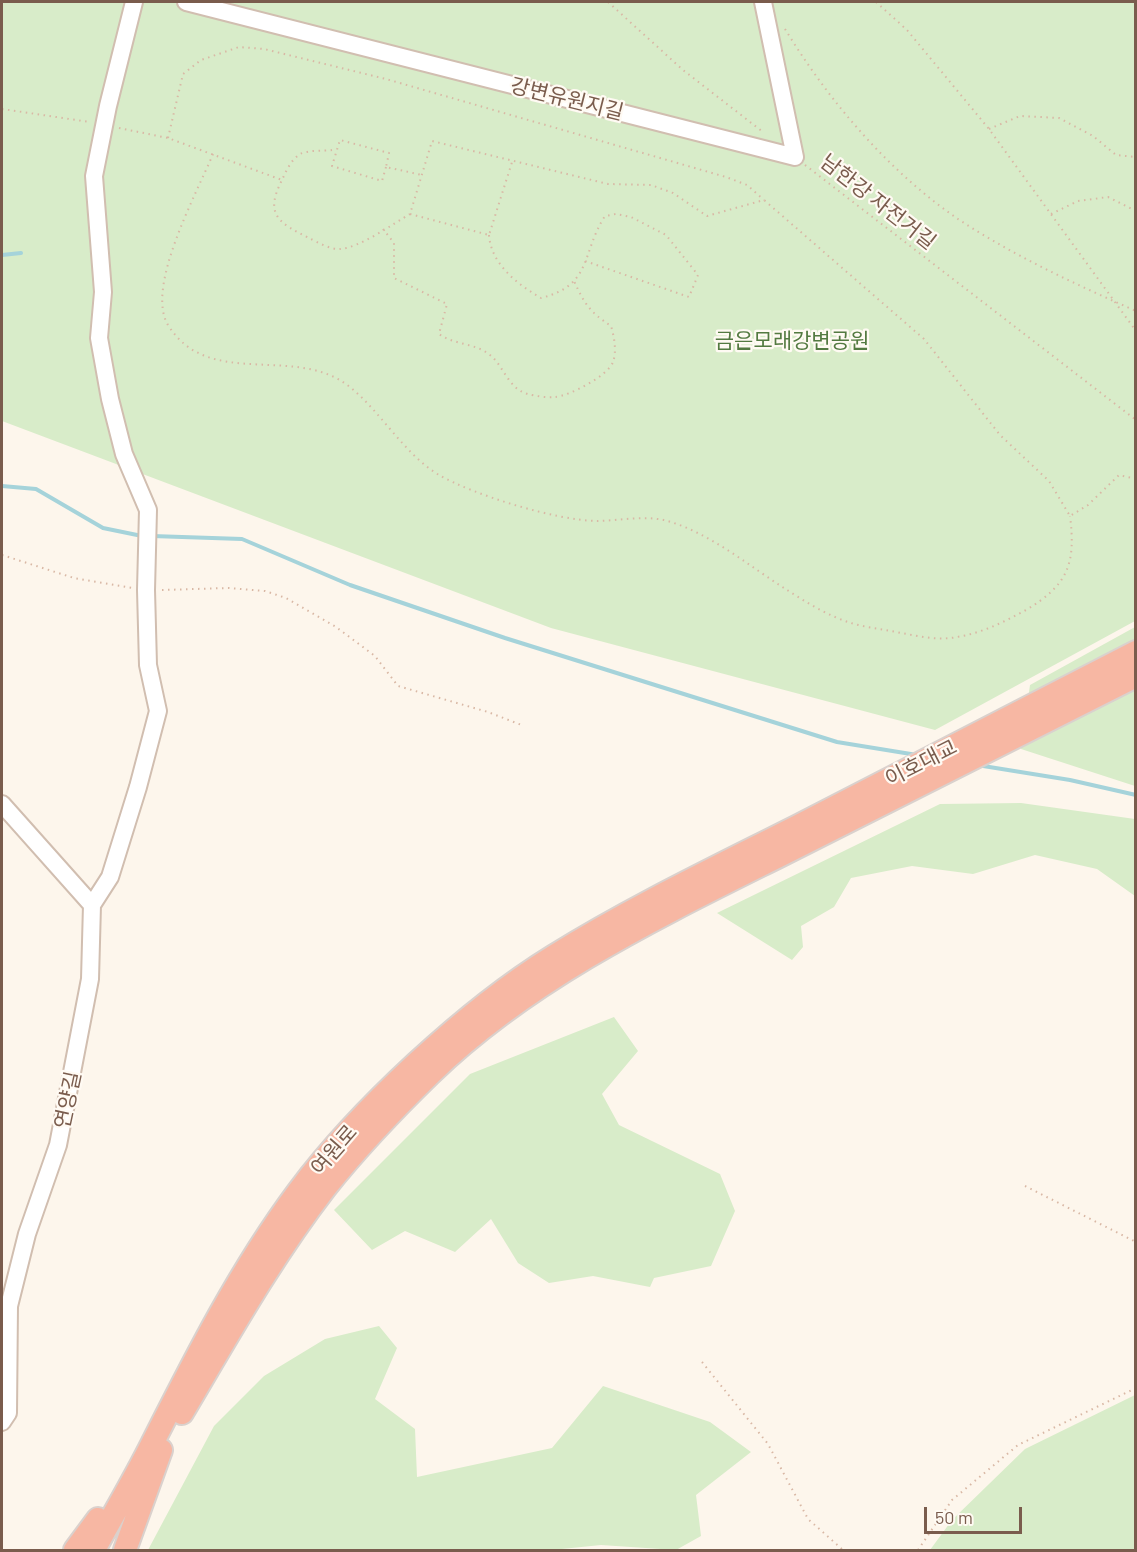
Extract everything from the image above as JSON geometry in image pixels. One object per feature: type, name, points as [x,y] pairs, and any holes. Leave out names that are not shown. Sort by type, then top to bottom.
[{"type":"highway","name":"이호대교","points":[[709,881],[1136,652]]},
{"type":"highway","name":"이호대교","points":[[709,881],[1136,676]]},
{"type":"highway","name":"여원로","points":[[110,1551],[191,1364],[247,1267],[300,1190],[362,1119],[423,1059],[482,1008],[553,957],[709,881]]},
{"type":"highway","name":"여원로","points":[[94,1551],[156,1448]]},
{"type":"highway","points":[[75,1551],[156,1448]]},
{"type":"highway","points":[[125,1551],[156,1448]]},
{"type":"street","points":[[2,804],[92,905],[110,877],[138,787],[158,711],[148,665],[146,584],[148,510],[124,454],[110,399],[99,338],[103,292],[94,176],[104,124],[134,2]]},
{"type":"street","name":"강변유원지길","points":[[186,2],[795,157]]},
{"type":"street","points":[[763,2],[795,157]]},
{"type":"street","name":"연양길","points":[[2,1422],[8,1413],[9,1306],[27,1234],[58,1145],[90,979],[92,905]]},
{"type":"path","points":[[608,2],[682,70],[767,135]]},
{"type":"path","points":[[876,2],[908,30],[989,129],[1136,331]]},
{"type":"path","name":"남한강 자전거길","points":[[780,21],[803,59],[850,120],[901,172],[958,219],[1060,278],[1136,311]]},
{"type":"path","points":[[168,138],[183,74],[201,60],[239,47],[264,50],[386,79],[747,185],[924,339],[1000,435],[1049,481],[1070,516],[1073,546],[1069,567],[1060,584],[1046,598],[988,629],[956,638],[934,639],[850,623],[789,591],[715,543],[669,521],[656,519],[593,521],[570,518],[506,501],[439,475],[422,462],[374,410],[349,387],[334,377],[300,366],[208,360],[180,341],[162,313],[161,289],[169,258],[213,154]]},
{"type":"path","points":[[2,110],[40,113],[168,138],[282,180]]},
{"type":"path","points":[[989,129],[1020,116],[1059,118],[1093,136],[1116,155],[1136,157]]},
{"type":"path","points":[[340,140],[389,153],[386,167],[382,181],[332,166],[340,140]]},
{"type":"path","points":[[332,150],[302,153],[290,164],[273,205],[278,219],[287,227],[317,242],[339,249],[354,245],[410,214],[432,141],[608,184],[651,185],[673,193],[707,216],[746,203],[764,200]]},
{"type":"path","name":"남한강 자전거길","points":[[795,157],[1136,420]]},
{"type":"path","points":[[513,159],[489,235],[490,252],[520,286],[541,298],[554,295],[574,281],[579,277],[585,261],[601,221],[605,216],[616,214],[631,217],[666,235],[698,275],[689,297],[585,261]]},
{"type":"path","points":[[386,167],[422,175]]},
{"type":"path","points":[[1051,214],[1078,201],[1108,197],[1136,211]]},
{"type":"path","points":[[410,214],[489,235]]},
{"type":"path","points":[[383,229],[394,243],[394,278],[447,304],[439,334],[478,348],[492,356],[516,388],[527,394],[557,397],[578,390],[605,372],[613,363],[612,326],[594,315],[574,281]]},
{"type":"path","points":[[1070,516],[1088,505],[1119,475],[1136,478]]},
{"type":"path","points":[[2,555],[74,578],[265,591],[286,598],[336,627],[375,656],[392,682],[398,686],[488,712],[524,726]]},
{"type":"path","points":[[1025,1186],[1136,1242]]},
{"type":"path","points":[[702,1362],[768,1444],[808,1519],[843,1551]]},
{"type":"path","points":[[918,1551],[952,1500],[1018,1445],[1136,1388]]},
{"type":"green space","name":"금은모래강변공원","points":[[2,2],[1135,2],[1135,621],[935,730],[551,628],[2,421]]},
{"type":"green space","points":[[1135,627],[1135,786],[1021,749],[1030,685]]},
{"type":"green space","points":[[1021,803],[1135,819],[1135,896],[1097,869],[1035,855],[973,874],[912,866],[851,878],[834,907],[801,926],[803,947],[792,960],[717,913],[940,804]]},
{"type":"green space","points":[[614,1017],[638,1051],[602,1094],[619,1125],[720,1174],[735,1211],[711,1266],[654,1278],[650,1287],[593,1276],[549,1283],[518,1263],[491,1219],[455,1252],[405,1231],[372,1250],[334,1210],[470,1074]]},
{"type":"green space","points":[[379,1326],[397,1348],[375,1399],[415,1429],[417,1477],[552,1448],[603,1386],[710,1422],[751,1452],[696,1495],[701,1536],[676,1550],[601,1545],[552,1550],[148,1550],[214,1426],[264,1376],[325,1339]]},
{"type":"green space","points":[[1135,1395],[1135,1550],[930,1550],[952,1520],[1025,1449]]},
{"type":"waterway","points":[[2,255],[21,253]]},
{"type":"waterway","points":[[2,486],[36,489],[103,528],[142,536]]},
{"type":"waterway","points":[[152,536],[242,539],[350,585],[505,638],[837,742],[917,755]]},
{"type":"waterway","points":[[977,765],[1070,780],[1136,795]]}]
